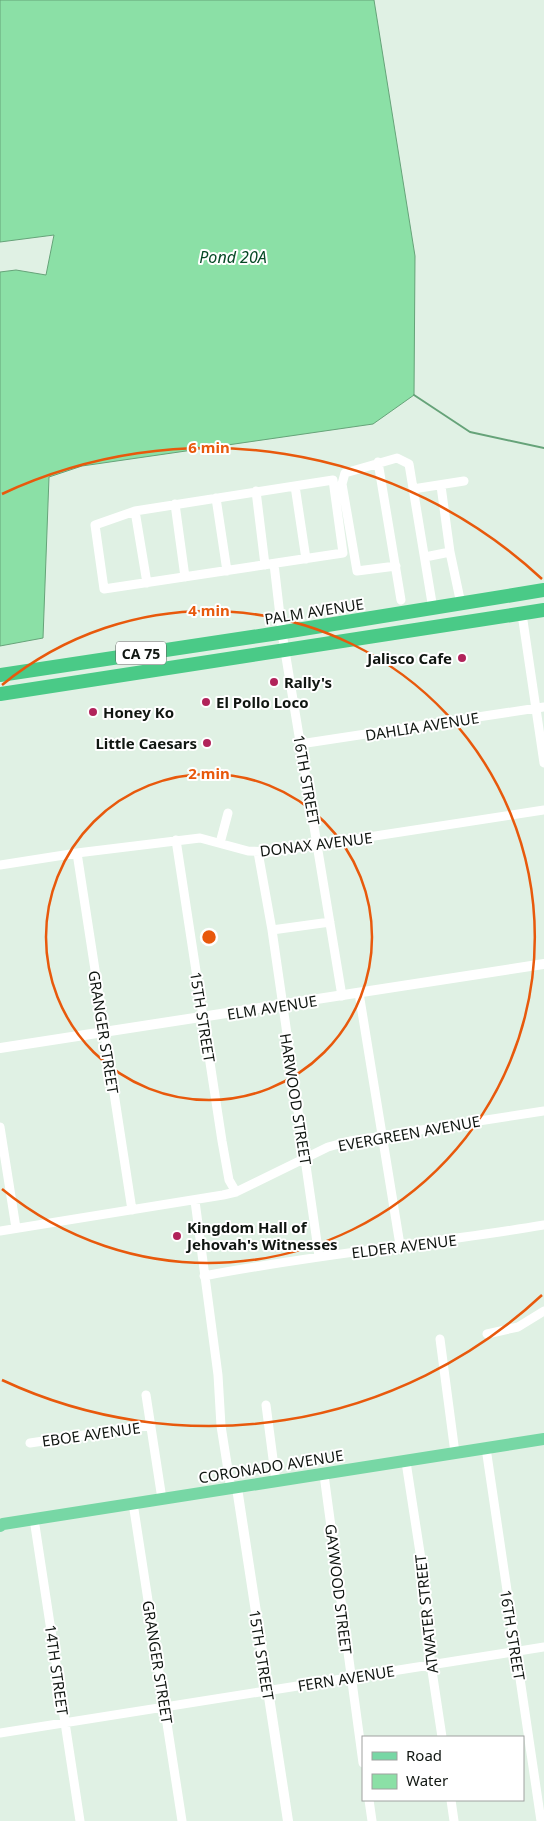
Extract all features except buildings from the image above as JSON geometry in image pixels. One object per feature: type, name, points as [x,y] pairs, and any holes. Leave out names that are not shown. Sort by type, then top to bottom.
[{"type":"highway","name":"PALM AVENUE","points":[[0,675],[544,590]]},
{"type":"highway","name":"CA 75","points":[[0,694],[544,610]]},
{"type":"main road","name":"CORONADO AVENUE","points":[[1,1524],[162,1498],[324,1475],[544,1439]]},
{"type":"street","points":[[396,566],[357,571],[342,484],[345,473],[397,458],[409,464],[432,609]]},
{"type":"street","points":[[378,462],[401,600]]},
{"type":"street","points":[[333,480],[343,553],[104,589],[95,525],[135,511],[295,486],[333,480]]},
{"type":"street","points":[[413,489],[464,481]]},
{"type":"street","points":[[295,486],[306,559]]},
{"type":"street","points":[[441,486],[450,552],[461,604]]},
{"type":"street","name":"16TH STREET","points":[[256,491],[276,593],[342,996]]},
{"type":"street","points":[[216,498],[227,571]]},
{"type":"street","points":[[175,504],[185,577]]},
{"type":"street","points":[[135,511],[146,583]]},
{"type":"street","points":[[425,557],[450,552]]},
{"type":"street","points":[[522,614],[540,707],[544,763]]},
{"type":"street","name":"DAHLIA AVENUE","points":[[300,744],[540,707]]},
{"type":"street","name":"DONAX AVENUE","points":[[0,865],[200,838],[258,852],[318,845],[544,810]]},
{"type":"street","points":[[220,843],[228,813]]},
{"type":"street","name":"15TH STREET","points":[[176,840],[222,1141],[229,1180],[236,1192]]},
{"type":"street","name":"HARWOOD STREET","points":[[258,852],[272,930],[281,1006],[304,1140],[319,1256]]},
{"type":"street","name":"GRANGER STREET","points":[[78,853],[132,1210]]},
{"type":"street","points":[[272,930],[330,922]]},
{"type":"street","name":"ELM AVENUE","points":[[0,1048],[544,964]]},
{"type":"street","points":[[359,993],[400,1245]]},
{"type":"street","name":"EVERGREEN AVENUE","points":[[195,1201],[236,1192],[328,1147],[382,1136],[544,1111]]},
{"type":"street","points":[[0,1127],[16,1228]]},
{"type":"street","points":[[0,1231],[195,1201]]},
{"type":"street","name":"15TH STREET","points":[[195,1201],[218,1375],[221,1426],[234,1489],[288,1821]]},
{"type":"street","name":"ELDER AVENUE","points":[[204,1276],[319,1256],[400,1245],[433,1244],[544,1225]]},
{"type":"street","points":[[487,1334],[518,1327],[544,1311]]},
{"type":"street","points":[[440,1340],[455,1453]]},
{"type":"street","points":[[146,1395],[162,1498]]},
{"type":"street","points":[[266,1405],[276,1482]]},
{"type":"street","name":"EBOE AVENUE","points":[[30,1443],[151,1425]]},
{"type":"street","name":"16TH STREET","points":[[486,1448],[541,1821]]},
{"type":"street","name":"ATWATER STREET","points":[[406,1462],[427,1598],[426,1631],[442,1736]]},
{"type":"street","name":"GAYWOOD STREET","points":[[324,1475],[362,1756]]},
{"type":"street","name":"GRANGER STREET","points":[[133,1503],[182,1821]]},
{"type":"street","name":"14TH STREET","points":[[34,1519],[80,1821]]},
{"type":"street","name":"FERN AVENUE","points":[[0,1733],[544,1647]]},
{"type":"street","points":[[368,1801],[372,1821]]},
{"type":"street","points":[[451,1801],[454,1821]]},
{"type":"water","name":"Pond 20A","points":[[0,0],[374,0],[415,256],[414,395],[373,424],[82,466],[49,477],[43,638],[0,646],[0,272],[16,270],[46,275],[54,235],[0,242]]},
{"type":"waterway","points":[[414,395],[470,432],[544,448]]},
{"type":"place","name":"Jalisco Cafe","points":[[462,658]]},
{"type":"place","name":"Rally's","points":[[274,682]]},
{"type":"place","name":"El Pollo Loco","points":[[206,702]]},
{"type":"place","name":"Honey Ko","points":[[93,712]]},
{"type":"place","name":"Little Caesars","points":[[207,743]]},
{"type":"place","name":"Kingdom Hall of Jehovah's Witnesses","points":[[177,1236]]}]
